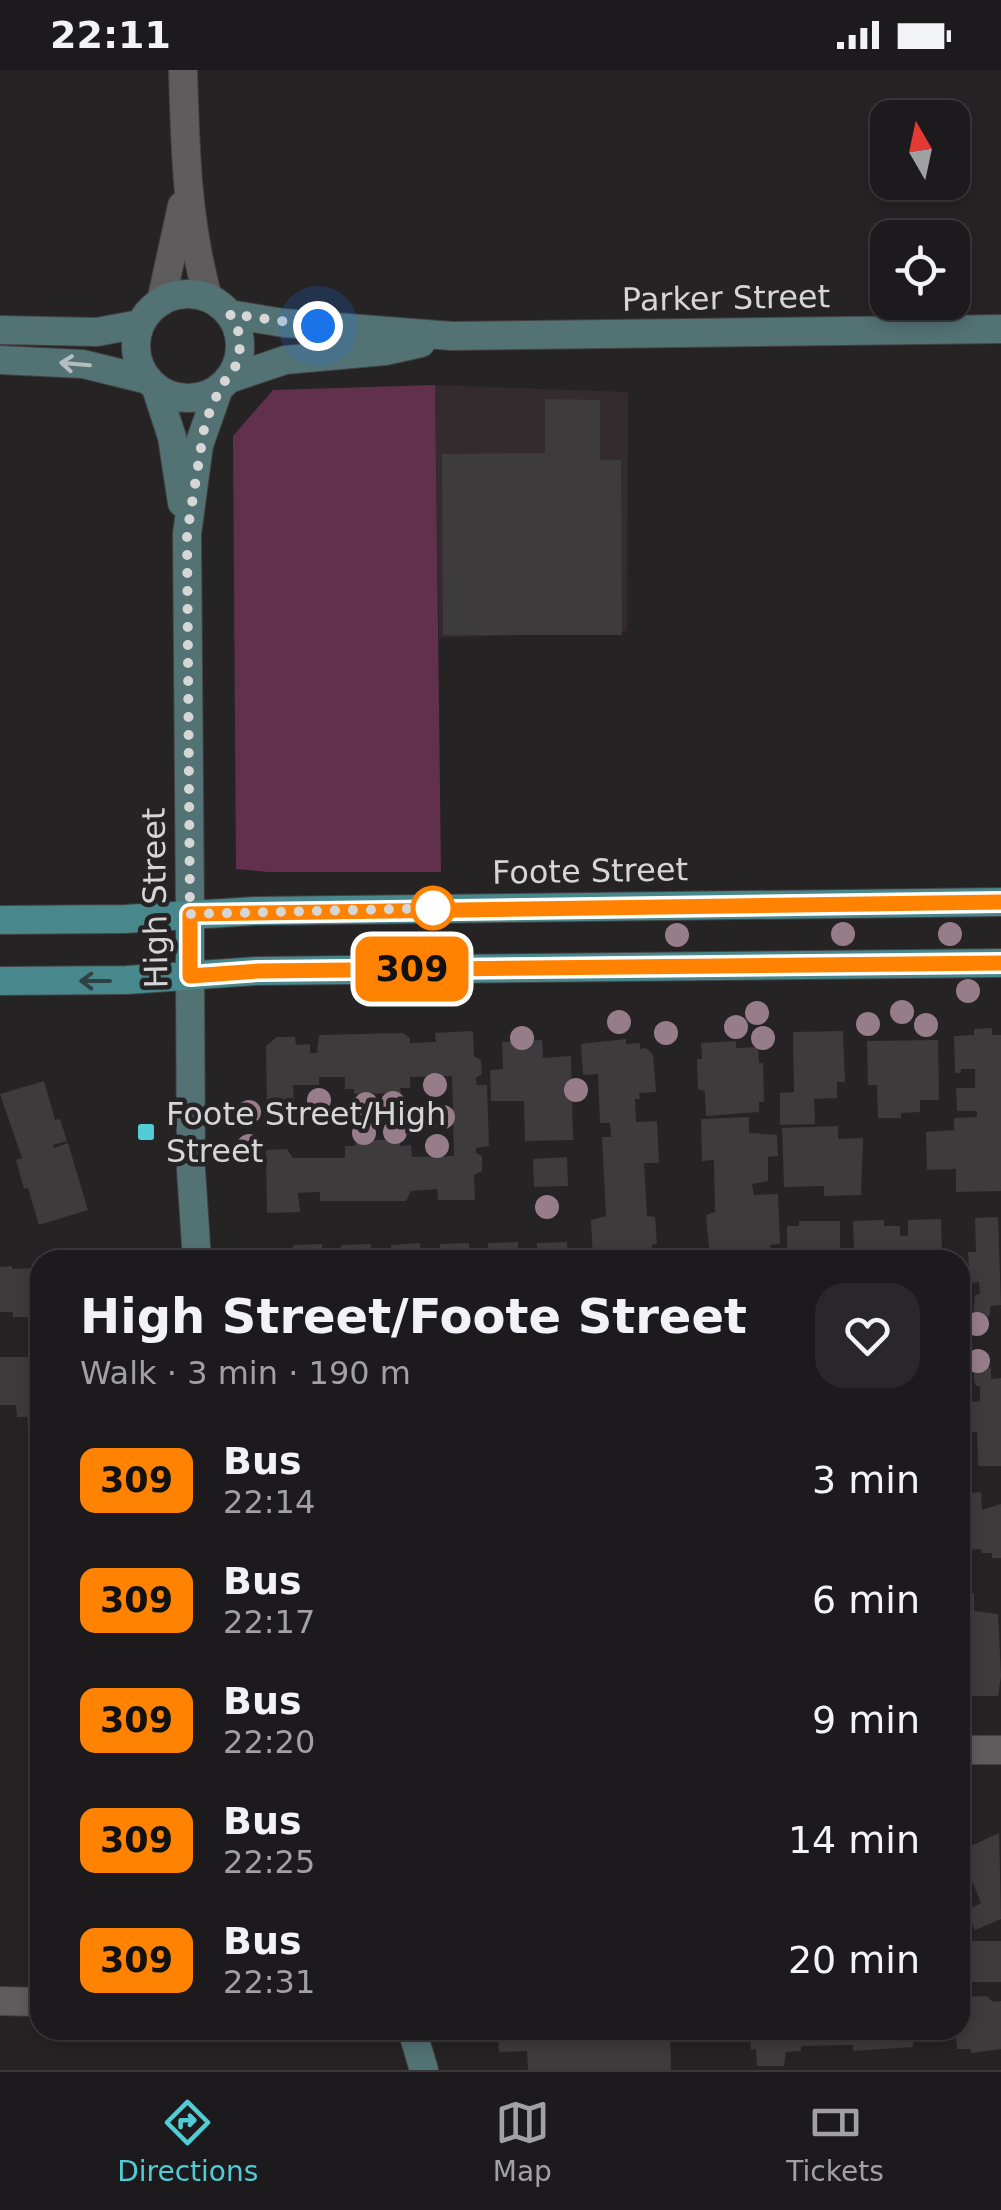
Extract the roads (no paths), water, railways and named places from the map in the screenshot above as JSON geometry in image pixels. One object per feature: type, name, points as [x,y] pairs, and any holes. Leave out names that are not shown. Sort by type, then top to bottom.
[{"type":"main road","points":[[0,330],[97,332],[140,324],[161,302],[192,294],[219,306],[238,330],[240,347],[224,383],[194,398],[168,394],[116,370],[83,364],[0,360]]},
{"type":"main road","name":"Parker Street","points":[[219,306],[284,323],[452,336],[1001,329]]},
{"type":"main road","points":[[140,324],[136,354],[152,384]]},
{"type":"main road","name":"Parker Street","points":[[224,383],[285,360],[384,351],[452,336]]},
{"type":"main road","name":"High Street","points":[[187,534],[200,445],[224,383]]},
{"type":"main road","name":"High Street","points":[[152,384],[172,438],[187,534],[190,1170],[196,1250]]},
{"type":"main road","name":"Foote Street","points":[[0,920],[1001,902]]},
{"type":"main road","points":[[0,981],[127,980],[258,971],[1001,963]]},
{"type":"main road","points":[[415,2040],[424,2070]]},
{"type":"street","points":[[183,70],[186,184],[200,267],[219,306]]},
{"type":"street","points":[[161,302],[186,184]]},
{"type":"street","points":[[970,1750],[1001,1750]]},
{"type":"street","points":[[0,2001],[30,2002]]},
{"type":"place","name":"Foote Street/High Street","points":[[146,1132]]}]
